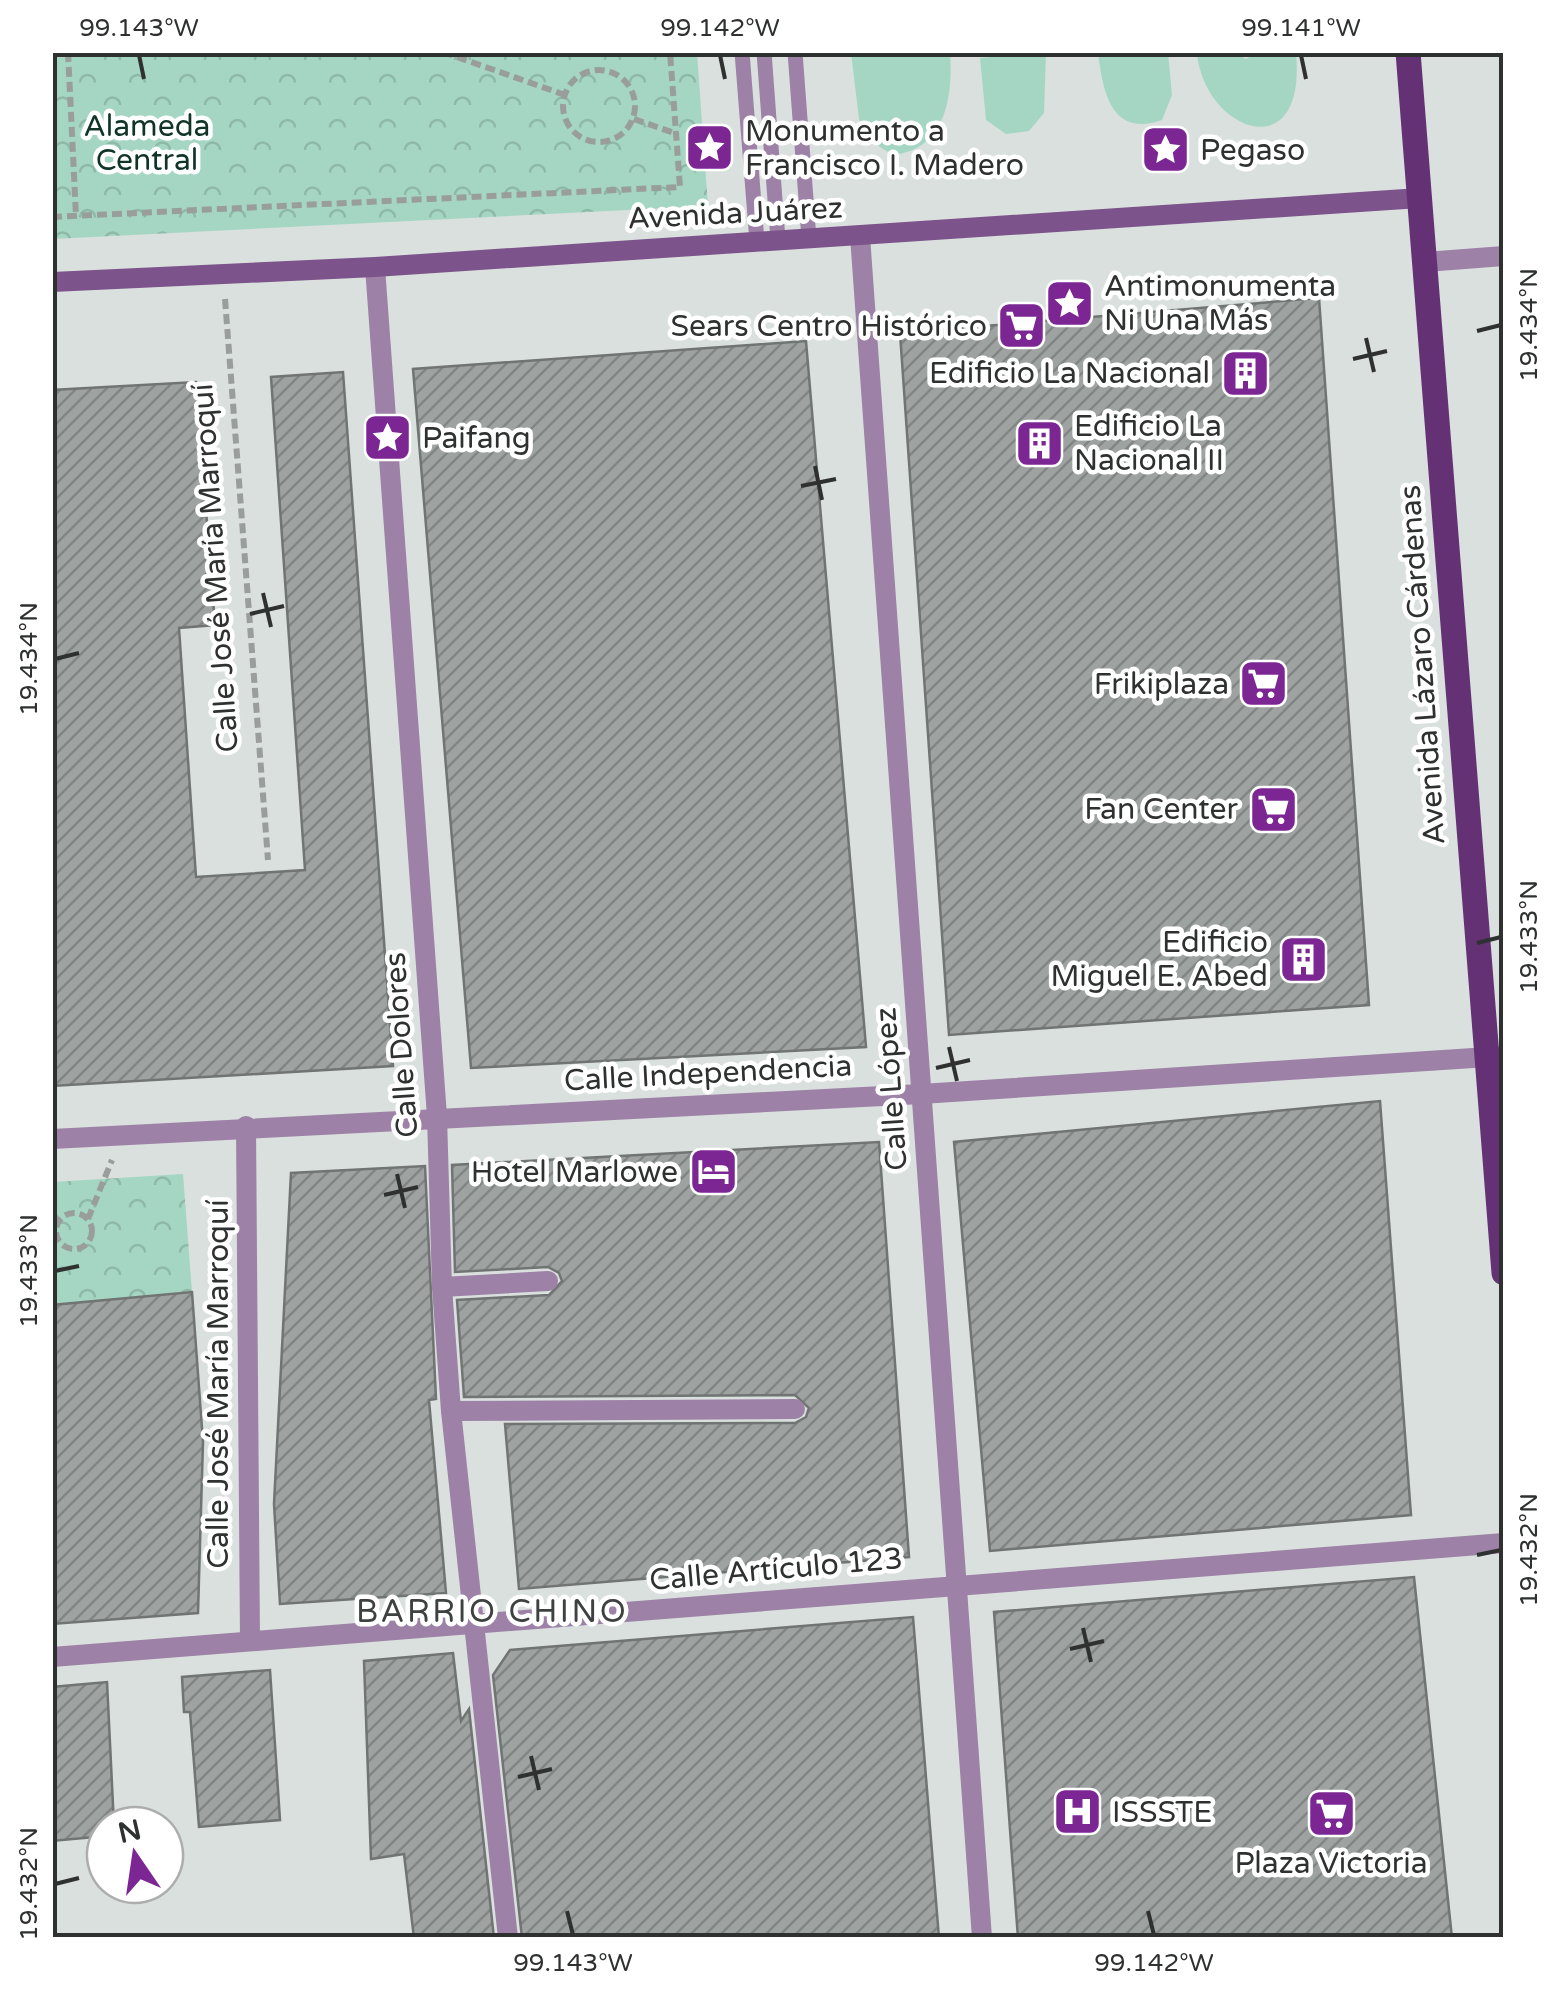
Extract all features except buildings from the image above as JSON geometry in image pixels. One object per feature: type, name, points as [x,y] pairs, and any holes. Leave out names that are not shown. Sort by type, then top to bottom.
[{"type":"main road","name":"Avenida Lázaro Cárdenas","points":[[1408,52],[1494,1057],[1504,1273]]},
{"type":"main road","name":"Avenida Juárez","points":[[52,282],[375,266],[1420,198]]},
{"type":"street","name":"Calle López","points":[[860,236],[982,1938]]},
{"type":"street","points":[[1425,262],[1504,256]]},
{"type":"street","name":"Calle Dolores","points":[[375,266],[437,1116],[442,1287],[451,1411],[508,1938]]},
{"type":"street","name":"Calle Independencia","points":[[52,1139],[437,1116],[921,1094],[1494,1057]]},
{"type":"street","name":"Calle José María Marroquí","points":[[246,1126],[250,1642]]},
{"type":"street","points":[[442,1287],[548,1281]]},
{"type":"street","points":[[451,1411],[795,1409]]},
{"type":"street","name":"Calle Artículo 123","points":[[52,1657],[1504,1543]]},
{"type":"lane","points":[[742,52],[768,241]]},
{"type":"lane","points":[[764,52],[768,241]]},
{"type":"lane","points":[[794,52],[809,238]]},
{"type":"path","points":[[68,52],[76,216]]},
{"type":"path","points":[[443,52],[565,95]]},
{"type":"path","points":[[52,217],[680,187],[670,52]]},
{"type":"path","points":[[606,70],[632,88],[634,119],[615,140],[587,141],[566,122],[565,95],[576,78],[606,70]]},
{"type":"path","points":[[634,119],[676,134]]},
{"type":"path","name":"Calle José María Marroquí","points":[[223,273],[268,860]]},
{"type":"path","points":[[52,1212],[59,1223],[57,1235],[62,1245],[80,1248],[92,1236],[88,1220],[122,1134]]},
{"type":"path","points":[[59,1223],[72,1214],[88,1220]]},
{"type":"green space","name":"Alameda Central","points":[[52,53],[697,53],[708,206],[53,239]]},
{"type":"green space","points":[[851,53],[950,53],[947,103],[925,143],[893,155],[861,135]]},
{"type":"green space","points":[[990,53],[1046,53],[1044,113],[1029,131],[1006,134],[986,120],[980,58],[989,57]]},
{"type":"green space","points":[[1098,53],[1168,53],[1172,95],[1162,120],[1131,123],[1121,117],[1107,96]]},
{"type":"green space","points":[[1197,53],[1235,53],[1246,59],[1257,53],[1296,53],[1295,90],[1286,113],[1271,125],[1253,126],[1234,118],[1217,102],[1204,80]]},
{"type":"green space","points":[[183,1174],[192,1292],[53,1305],[53,1182]]},
{"type":"place","name":"Monumento a Francisco I. Madero","points":[[710,148]]},
{"type":"place","name":"Pegaso","points":[[1165,150]]},
{"type":"place","name":"Antimonumenta Ni Una Más","points":[[1069,303]]},
{"type":"place","name":"Sears Centro Histórico","points":[[1022,326]]},
{"type":"place","name":"Edificio La Nacional","points":[[1245,373]]},
{"type":"place","name":"Paifang","points":[[387,438]]},
{"type":"place","name":"Edificio La Nacional II","points":[[1039,443]]},
{"type":"place","name":"Frikiplaza","points":[[1264,684]]},
{"type":"place","name":"Fan Center","points":[[1273,809]]},
{"type":"place","name":"Edificio Miguel E. Abed","points":[[1303,959]]},
{"type":"place","name":"Hotel Marlowe","points":[[713,1172]]},
{"type":"place","name":"ISSSTE","points":[[1077,1812]]},
{"type":"place","name":"Plaza Victoria","points":[[1331,1814]]},
{"type":"district","name":"BARRIO CHINO","points":[[492,1611]]}]
